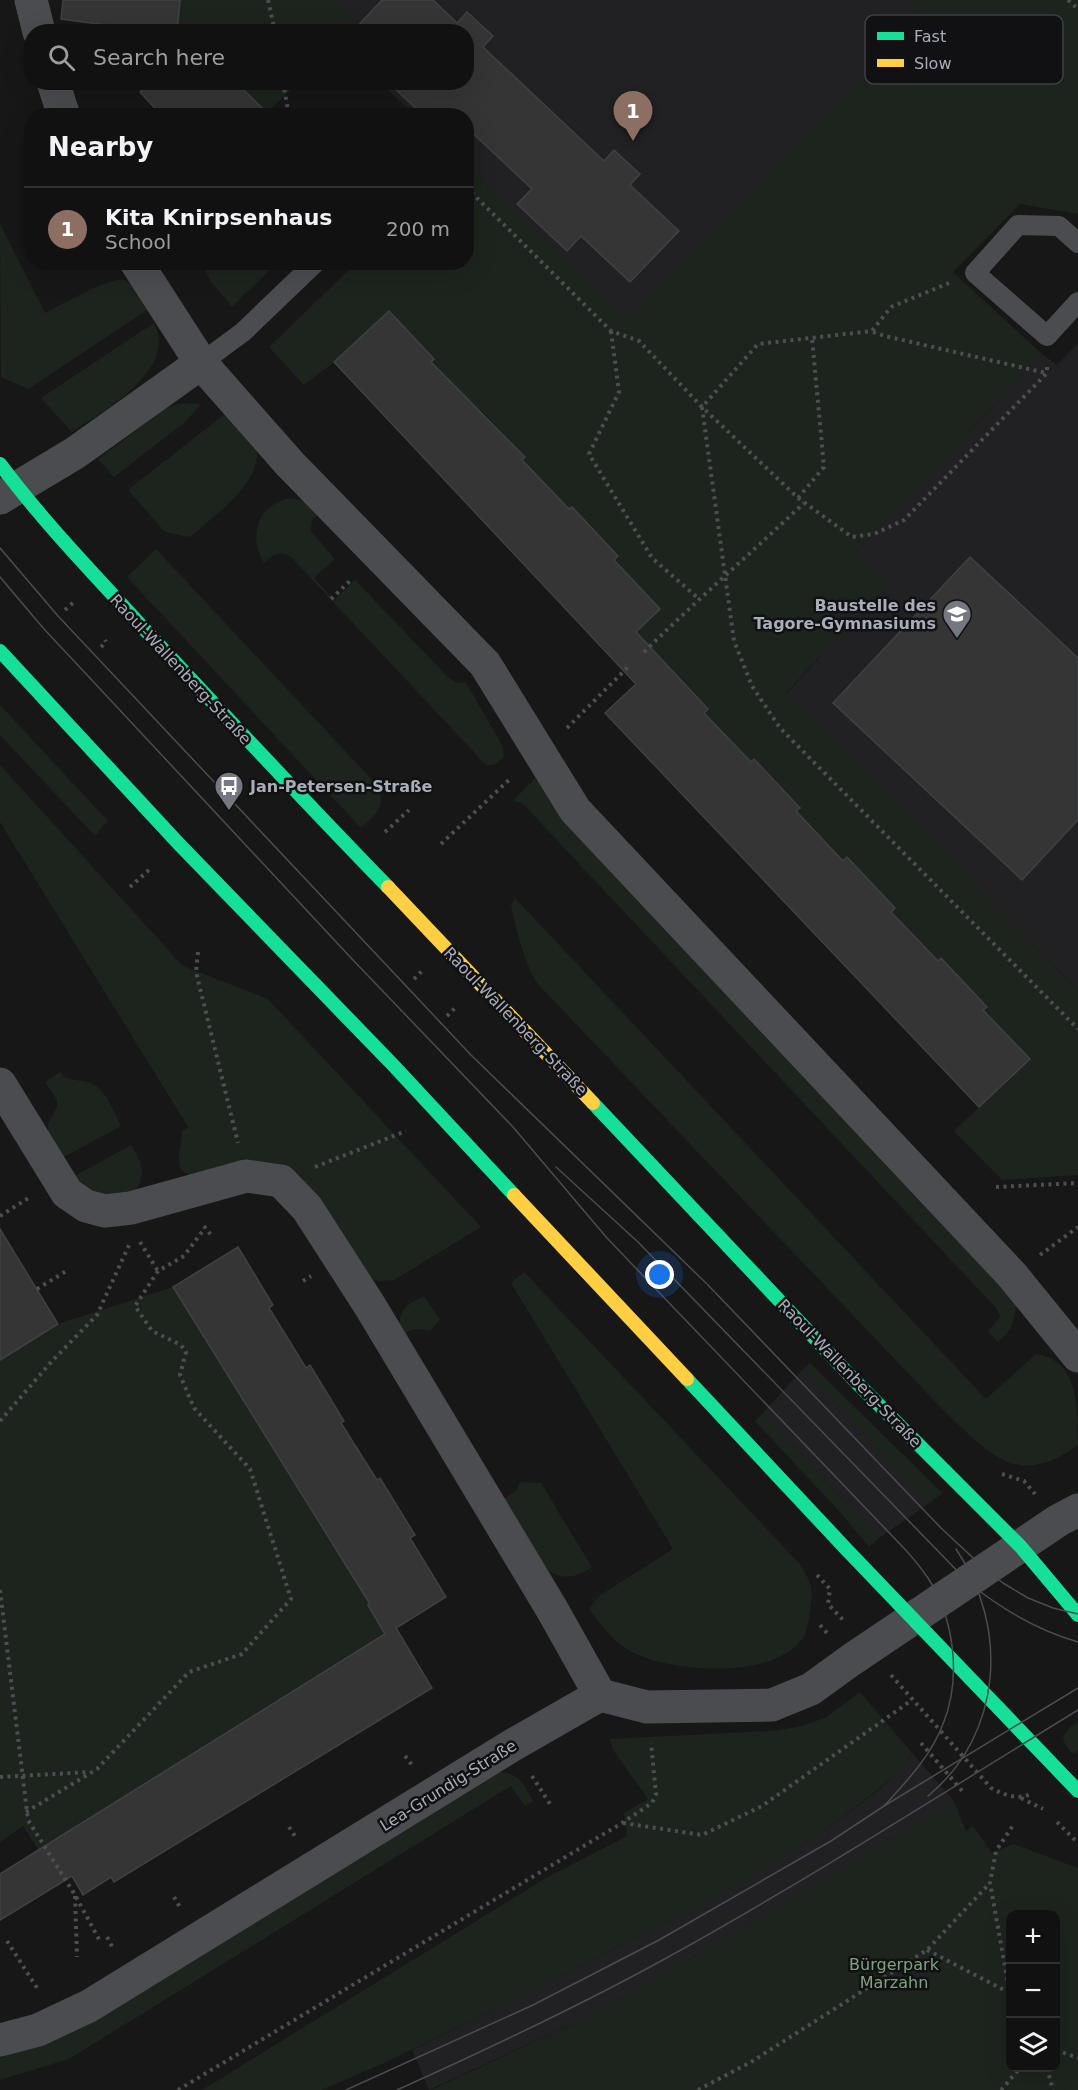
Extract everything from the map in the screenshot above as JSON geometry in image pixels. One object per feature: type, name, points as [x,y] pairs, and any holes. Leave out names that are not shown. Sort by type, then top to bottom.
[{"type":"main road","name":"Raoul-Wallenberg-Straße","points":[[6,484],[283,779],[481,983],[858,1384],[1021,1547],[1078,1615]]},
{"type":"main road","points":[[0,651],[171,835],[394,1066],[1078,1791]]},
{"type":"street","points":[[31,0],[37,24]]},
{"type":"street","points":[[55,90],[61,108]]},
{"type":"street","points":[[141,270],[201,363],[290,464],[485,664],[575,810],[1012,1275],[1078,1356]]},
{"type":"street","name":"Raoul-Wallenberg-Straße","points":[[6,484],[75,453],[201,363]]},
{"type":"street","points":[[0,1084],[68,1193],[86,1206],[105,1210],[131,1208],[246,1176],[281,1180],[307,1209],[370,1306],[553,1611],[600,1695],[646,1707],[772,1705],[811,1689],[1059,1520],[1078,1510]]},
{"type":"street","name":"Lea-Grundig-Straße","points":[[0,2040],[38,2030],[89,2006],[511,1746],[600,1695]]},
{"type":"lane","points":[[1078,243],[1059,226],[1018,225],[975,273],[1047,336],[1078,302]]},
{"type":"lane","points":[[201,363],[243,332],[308,270]]},
{"type":"path","points":[[268,0],[273,24]]},
{"type":"path","points":[[1068,0],[1078,9]]},
{"type":"path","points":[[284,90],[287,108]]},
{"type":"path","points":[[474,195],[611,331],[639,341],[702,407],[798,498],[852,537],[874,534],[903,520],[1047,373],[1047,336]]},
{"type":"path","points":[[872,332],[891,308],[975,273]]},
{"type":"path","points":[[611,331],[619,392],[589,454],[652,558],[698,598]]},
{"type":"path","points":[[1047,373],[872,332],[758,344],[702,407],[734,641],[752,686],[780,728],[1078,1029]]},
{"type":"path","points":[[798,498],[824,467],[812,338]]},
{"type":"path","points":[[644,652],[698,598],[724,578],[804,503]]},
{"type":"path","points":[[441,844],[538,752],[572,724],[630,665]]},
{"type":"path","points":[[378,838],[409,810]]},
{"type":"path","points":[[130,887],[158,862]]},
{"type":"path","points":[[198,952],[196,972],[246,1176]]},
{"type":"path","points":[[281,1180],[409,1130]]},
{"type":"path","points":[[996,1187],[1078,1183]]},
{"type":"path","points":[[1052,1246],[1078,1227]]},
{"type":"path","points":[[26,1812],[97,1769],[189,1672],[242,1654],[291,1599],[250,1468],[194,1408],[180,1375],[186,1352],[181,1345],[152,1331],[135,1306],[158,1271],[184,1256],[205,1228]]},
{"type":"path","points":[[0,1421],[52,1361],[97,1315],[135,1234],[158,1271]]},
{"type":"path","points":[[37,1290],[68,1270]]},
{"type":"path","points":[[1024,1481],[1031,1490]]},
{"type":"path","points":[[830,1589],[828,1604],[837,1613]]},
{"type":"path","points":[[0,1590],[27,1820],[75,1895],[101,1942]]},
{"type":"path","points":[[820,1625],[829,1634]]},
{"type":"path","points":[[891,1675],[992,1788],[1006,1796],[1021,1797],[1034,1793]]},
{"type":"path","points":[[622,1823],[702,1835],[762,1806],[912,1700]]},
{"type":"path","points":[[178,2090],[652,1803],[656,1794],[646,1707]]},
{"type":"path","points":[[921,1743],[964,1793]]},
{"type":"path","points":[[0,1777],[91,1772]]},
{"type":"path","points":[[1021,1797],[1046,1811]]},
{"type":"path","points":[[1054,1819],[1078,1843]]},
{"type":"path","points":[[1006,1972],[990,1883],[996,1851],[1014,1824]]},
{"type":"path","points":[[698,2090],[751,2062],[927,1950],[990,1883]]},
{"type":"path","points":[[75,1895],[77,1957]]},
{"type":"path","points":[[7,1941],[58,2020]]},
{"type":"path","points":[[927,1950],[1006,1992]]},
{"type":"path","points":[[1060,2051],[1078,2058]]},
{"type":"path","points":[[1000,2090],[1016,2072]]},
{"type":"path","points":[[1048,2072],[1053,2090]]},
{"type":"shaded area","points":[[332,0],[905,0],[920,14],[865,15],[865,72],[629,322],[474,173],[474,108],[407,108],[388,90],[474,90],[474,24],[357,24]]},
{"type":"shaded area","name":"Baustelle des Tagore-Gymnasiums","points":[[1078,343],[1078,990],[786,694],[887,584],[854,555],[1042,354],[1057,365]]},
{"type":"shaded area","points":[[803,1369],[930,1503],[879,1538],[763,1413]]},
{"type":"shaded area","points":[[912,1753],[954,1801],[718,1943],[581,2020],[429,2090],[412,2050],[515,2000],[735,1886],[824,1831],[876,1792],[900,1771]]},
{"type":"green space","points":[[180,0],[332,0],[357,24],[178,24]]},
{"type":"green space","points":[[905,0],[1078,0],[1078,214],[1020,204],[953,272],[1042,354],[854,555],[888,584],[786,693],[1078,990],[1078,1175],[1002,1180],[954,1131],[1030,1059],[981,1012],[987,1006],[941,958],[938,961],[889,913],[847,858],[843,861],[795,813],[800,807],[754,759],[751,762],[703,714],[708,709],[662,660],[630,637],[660,609],[613,561],[618,555],[572,507],[569,509],[520,461],[525,456],[480,409],[478,411],[453,388],[389,311],[334,362],[304,385],[269,347],[349,270],[474,270],[474,173],[629,321],[865,72],[865,84],[1063,84],[1063,15],[920,14]]},
{"type":"green space","points":[[243,90],[291,90],[272,108],[262,108]]},
{"type":"green space","points":[[0,224],[45,313],[84,292],[117,280],[124,280],[131,285],[147,310],[28,389],[1,377]]},
{"type":"green space","points":[[205,270],[270,270],[232,307],[211,282]]},
{"type":"green space","points":[[154,323],[159,340],[156,357],[147,373],[118,401],[72,432],[41,398]]},
{"type":"green space","points":[[177,404],[201,404],[185,422],[114,477],[98,459],[165,409]]},
{"type":"green space","points":[[226,413],[252,439],[257,452],[255,466],[248,480],[225,507],[190,537],[165,532],[128,490]]},
{"type":"green space","points":[[289,498],[303,500],[321,511],[312,520],[311,531],[335,559],[314,578],[334,600],[355,580],[448,677],[456,682],[466,683],[502,745],[504,756],[498,762],[486,765],[290,556],[276,554],[264,563],[257,542],[258,523],[269,508]]},
{"type":"green space","points":[[156,549],[376,784],[381,804],[376,814],[361,828],[127,577]]},
{"type":"green space","points":[[0,705],[108,821],[95,836],[0,735]]},
{"type":"green space","points":[[0,765],[183,966],[268,999],[481,1227],[394,1280],[380,1281],[371,1279],[302,1178],[293,1172],[193,1176],[181,1169],[179,1158],[182,1131],[188,1127],[0,822]]},
{"type":"green space","points":[[538,775],[1002,1286],[1016,1305],[1012,1326],[998,1342],[988,1331],[1000,1317],[996,1308],[522,803],[513,801]]},
{"type":"green space","points":[[515,898],[986,1399],[1036,1354],[1050,1358],[1060,1365],[1068,1375],[1076,1400],[1078,1445],[1057,1458],[1038,1465],[1021,1465],[1005,1461],[975,1440],[944,1411],[536,982],[524,954],[511,906]]},
{"type":"green space","points":[[61,1071],[64,1077],[91,1083],[101,1090],[121,1126],[62,1158],[48,1137],[48,1124],[57,1107],[57,1100],[45,1082]]},
{"type":"green space","points":[[131,1145],[142,1169],[141,1180],[134,1193],[115,1196],[100,1195],[73,1177]]},
{"type":"green space","points":[[524,1272],[800,1564],[811,1586],[811,1603],[803,1638],[789,1652],[769,1661],[746,1666],[695,1668],[670,1664],[648,1658],[624,1647],[607,1632],[589,1609],[599,1596],[673,1549],[511,1283]]},
{"type":"green space","points":[[173,1287],[352,1576],[374,1601],[368,1605],[385,1634],[39,1851],[23,1826],[0,1842],[0,1360],[58,1324]]},
{"type":"green space","points":[[424,1296],[440,1320],[430,1331],[415,1329],[401,1336],[400,1321],[403,1311],[411,1303]]},
{"type":"green space","points":[[810,1363],[942,1493],[930,1503],[803,1369]]},
{"type":"green space","points":[[763,1413],[879,1538],[869,1547],[840,1512],[755,1421]]},
{"type":"green space","points":[[520,1482],[541,1483],[592,1567],[567,1577],[555,1574],[542,1566],[502,1500],[516,1491]]},
{"type":"green space","points":[[860,1692],[912,1753],[900,1771],[875,1792],[824,1831],[783,1857],[735,1886],[515,2000],[382,2064],[321,2090],[202,2090],[546,1878],[627,1836],[624,1813],[648,1799],[613,1750],[610,1739],[770,1731],[798,1727],[825,1718]]},
{"type":"green space","points":[[1078,1722],[1078,1751],[1073,1754],[1065,1744],[1063,1737],[1069,1728]]},
{"type":"green space","points":[[492,1772],[514,1775],[525,1787],[533,1801],[525,1806],[511,1786],[69,2059],[0,2080],[0,2058],[44,2043]]},
{"type":"green space","name":"Bürgerpark Marzahn","points":[[954,1801],[966,1831],[973,1826],[992,1853],[1013,1844],[1078,1868],[1078,2090],[431,2090],[581,2020],[718,1943]]},
{"type":"building","points":[[63,0],[180,0],[178,24],[98,24],[61,19]]},
{"type":"building","points":[[382,0],[433,0],[457,23],[467,12],[493,36],[483,47],[604,161],[614,150],[640,174],[630,185],[679,231],[630,282],[581,236],[567,251],[517,204],[532,189],[474,135],[474,108],[415,108],[396,90],[474,90],[474,24],[360,24]]},
{"type":"building","points":[[142,90],[244,90],[262,108],[155,108],[140,92]]},
{"type":"building","points":[[389,311],[434,359],[431,362],[525,457],[522,460],[569,509],[572,507],[618,556],[614,560],[660,609],[636,632],[708,709],[704,713],[751,762],[754,759],[800,808],[796,811],[843,861],[847,857],[895,908],[891,912],[938,961],[941,958],[987,1007],[983,1010],[1030,1059],[979,1107],[605,713],[636,684],[334,362]]},
{"type":"building","points":[[970,557],[1078,658],[1078,820],[1022,880],[833,703]]},
{"type":"building","points":[[0,1229],[58,1324],[0,1360]]},
{"type":"building","points":[[238,1247],[273,1305],[269,1308],[306,1368],[310,1365],[344,1421],[341,1423],[377,1480],[380,1478],[415,1535],[410,1538],[446,1597],[396,1628],[432,1688],[114,1882],[111,1877],[83,1895],[72,1876],[0,1920],[0,1874],[385,1634],[368,1605],[370,1604],[173,1287]]},
{"type":"tram line","points":[[0,548],[58,616],[471,1055],[707,1284],[941,1528],[1003,1583],[1028,1598],[1053,1608],[1078,1614]]},
{"type":"tram line","points":[[0,577],[44,629],[352,959],[513,1127],[607,1238],[902,1546],[925,1573],[937,1594],[949,1630],[953,1668],[949,1706],[932,1747],[918,1768],[884,1806]]},
{"type":"tram line","points":[[556,1167],[638,1242],[968,1582],[1020,1618],[1078,1642]]},
{"type":"tram line","points":[[928,1796],[953,1771],[971,1742],[984,1711],[990,1678],[990,1645],[985,1612],[973,1579],[956,1549]]},
{"type":"tram line","points":[[346,2090],[533,2005],[659,1940],[831,1841],[884,1806],[1078,1688]]},
{"type":"tram line","points":[[397,2090],[603,1992],[722,1927],[1078,1710]]},
{"type":"traffic: fast","points":[[0,464],[34,507],[90,570],[388,887]]},
{"type":"traffic: fast","points":[[0,651],[179,844],[394,1066],[514,1195]]},
{"type":"traffic: fast","points":[[593,1103],[858,1384],[1021,1547],[1078,1615]]},
{"type":"traffic: fast","points":[[687,1379],[1078,1791]]},
{"type":"traffic: slow","points":[[388,887],[593,1103]]},
{"type":"traffic: slow","points":[[514,1195],[687,1379]]},
{"type":"place","name":"Kita Knirpsenhaus","points":[[633,141]]},
{"type":"place","name":"Baustelle des Tagore-Gymnasiums","points":[[957,640]]},
{"type":"place","name":"Jan-Petersen-Straße","points":[[229,812]]}]
